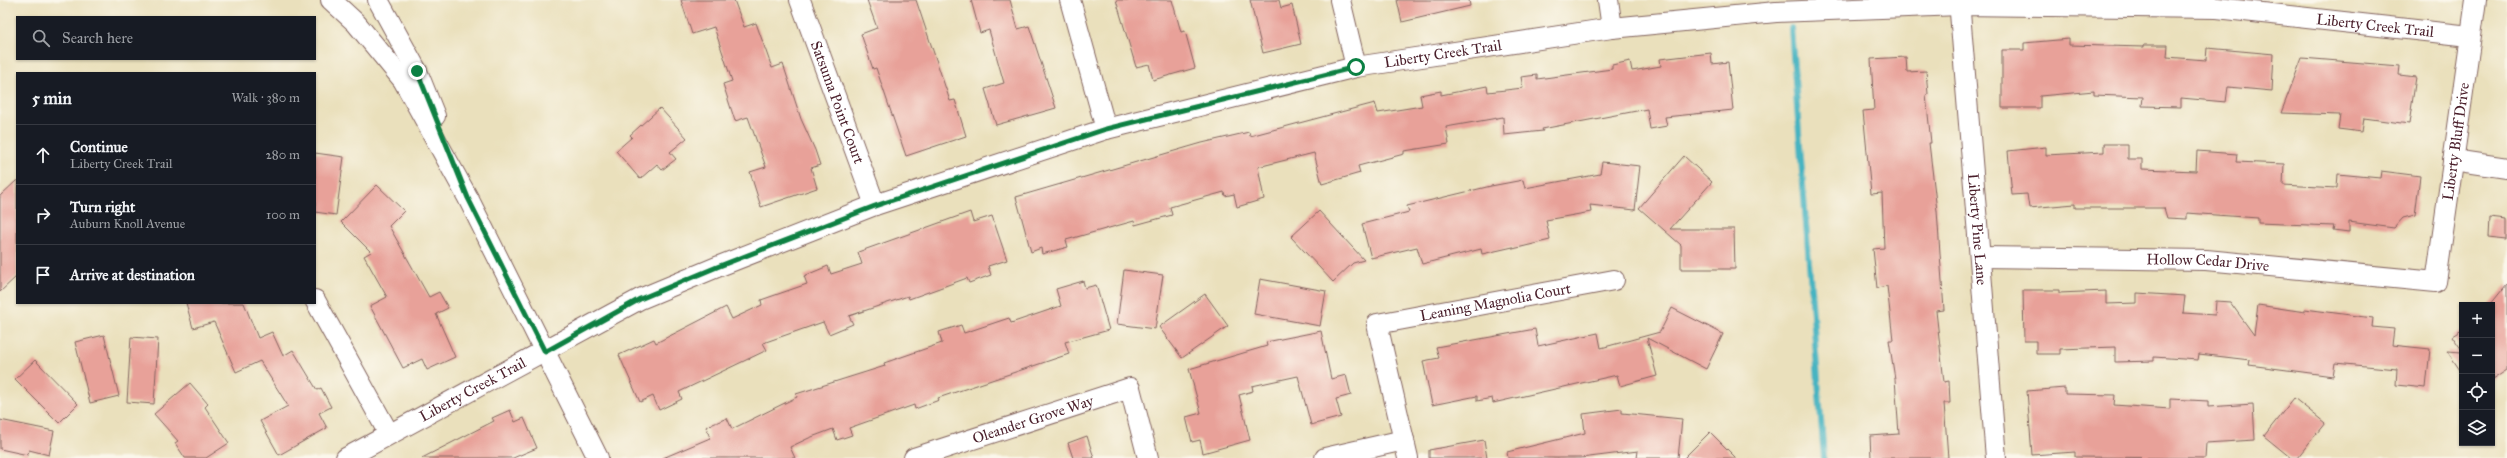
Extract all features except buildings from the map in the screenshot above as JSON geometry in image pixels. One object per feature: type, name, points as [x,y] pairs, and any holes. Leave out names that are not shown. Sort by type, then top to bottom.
[{"type":"street","points":[[331,0],[356,23],[403,80],[468,198],[598,458]]},
{"type":"street","points":[[378,0],[417,71],[468,198]]},
{"type":"street","name":"Satsuma Point Court","points":[[800,0],[875,206]]},
{"type":"street","points":[[1070,0],[1106,129]]},
{"type":"street","points":[[1340,0],[1356,67]]},
{"type":"street","points":[[1608,0],[1612,28]]},
{"type":"street","name":"Liberty Bluff Drive","points":[[2436,282],[2476,0]]},
{"type":"street","name":"Liberty Creek Trail","points":[[346,458],[545,352],[640,299],[717,267],[875,206],[1106,129],[1356,67],[1612,28],[1776,12],[1959,3],[2217,4],[2470,36]]},
{"type":"street","name":"Liberty Pine Lane","points":[[1959,3],[1996,458]]},
{"type":"street","points":[[2453,160],[2507,168]]},
{"type":"street","name":"Hollow Cedar Drive","points":[[1980,257],[2206,260],[2436,282]]},
{"type":"street","name":"Leaning Magnolia Court","points":[[1406,449],[1377,324],[1614,280]]},
{"type":"street","points":[[316,302],[389,434]]},
{"type":"street","name":"Oleander Grove Way","points":[[914,458],[1130,388],[1148,458]]},
{"type":"street","points":[[1325,458],[1406,449]]},
{"type":"waterway","points":[[1791,28],[1824,458]]},
{"type":"route","points":[[417,71],[468,198],[545,352],[640,299],[717,267],[875,206],[1106,129],[1356,67]]}]
